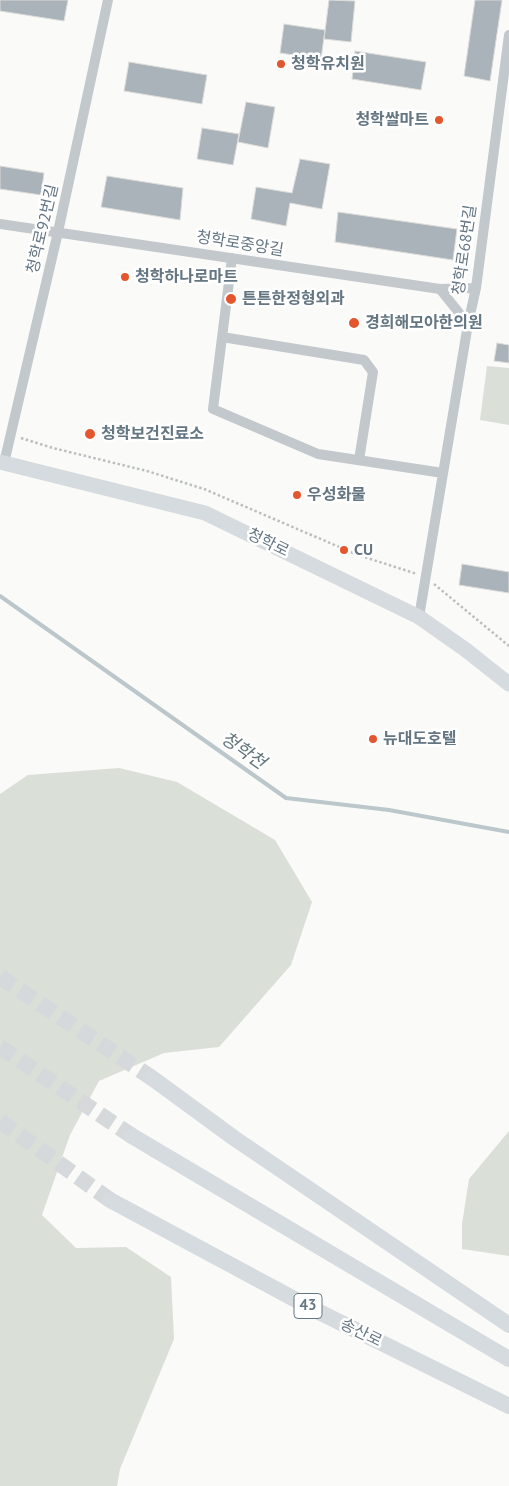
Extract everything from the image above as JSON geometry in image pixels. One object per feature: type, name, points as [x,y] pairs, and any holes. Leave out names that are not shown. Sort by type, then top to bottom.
[{"type":"main road","points":[[152,1078],[234,1138],[509,1325]]},
{"type":"main road","points":[[132,1136],[509,1359]]},
{"type":"main road","name":"송산로","points":[[110,1200],[312,1308],[509,1406]]},
{"type":"street","name":"청학로92번길","points":[[2,462],[58,232],[108,0]]},
{"type":"street","name":"청학로68번길","points":[[419,616],[468,324],[476,288],[509,36]]},
{"type":"street","name":"청학로중앙길","points":[[0,224],[440,289],[476,288]]},
{"type":"street","points":[[232,258],[213,409],[318,454],[443,473]]},
{"type":"street","points":[[440,289],[468,324]]},
{"type":"street","points":[[222,337],[364,360],[373,372],[359,460]]},
{"type":"street","name":"청학로","points":[[2,462],[205,513],[419,616],[509,684]]},
{"type":"path","points":[[10,435],[53,448],[147,471],[204,489],[358,554],[426,577],[509,646]]},
{"type":"shaded area","points":[[487,366],[509,368],[509,425],[480,420]]},
{"type":"shaded area","points":[[119,768],[177,782],[275,840],[312,902],[291,965],[219,1047],[164,1053],[99,1081],[70,1135],[42,1215],[76,1248],[126,1247],[171,1277],[174,1339],[120,1469],[117,1486],[0,1486],[0,794],[28,775]]},
{"type":"shaded area","points":[[509,1131],[509,1256],[462,1249],[462,1224],[469,1179]]},
{"type":"building","points":[[0,0],[68,0],[64,21],[0,11]]},
{"type":"building","points":[[329,0],[355,1],[351,42],[324,39]]},
{"type":"building","points":[[475,0],[502,0],[490,81],[464,76]]},
{"type":"building","points":[[284,24],[325,30],[321,59],[280,53]]},
{"type":"building","points":[[355,51],[426,62],[421,90],[352,79]]},
{"type":"building","points":[[129,62],[207,75],[202,104],[124,91]]},
{"type":"building","points":[[246,102],[275,107],[268,148],[238,142]]},
{"type":"building","points":[[202,128],[239,134],[233,165],[197,159]]},
{"type":"building","points":[[300,159],[330,164],[322,209],[290,203],[286,226],[251,219],[256,187],[292,193]]},
{"type":"building","points":[[0,166],[44,173],[41,195],[0,189]]},
{"type":"building","points":[[107,176],[183,188],[180,220],[101,207]]},
{"type":"building","points":[[338,212],[457,229],[453,260],[335,242]]},
{"type":"building","points":[[497,343],[509,345],[509,363],[494,361]]},
{"type":"building","points":[[462,564],[509,572],[509,593],[459,585]]},
{"type":"waterway","name":"청학천","points":[[0,596],[286,798],[389,810],[509,832]]},
{"type":"tunnel","points":[[0,977],[152,1078]]},
{"type":"tunnel","points":[[0,1047],[132,1136]]},
{"type":"tunnel","points":[[0,1121],[110,1200]]},
{"type":"place","name":"청학유치원","points":[[281,64]]},
{"type":"place","name":"청학쌀마트","points":[[439,120]]},
{"type":"place","name":"청학하나로마트","points":[[125,277]]},
{"type":"place","name":"튼튼한정형외과","points":[[231,299]]},
{"type":"place","name":"경희해모아한의원","points":[[354,323]]},
{"type":"place","name":"청학보건진료소","points":[[90,434]]},
{"type":"place","name":"우성화물","points":[[297,495]]},
{"type":"place","name":"CU","points":[[344,550]]},
{"type":"place","name":"뉴대도호텔","points":[[373,739]]}]
